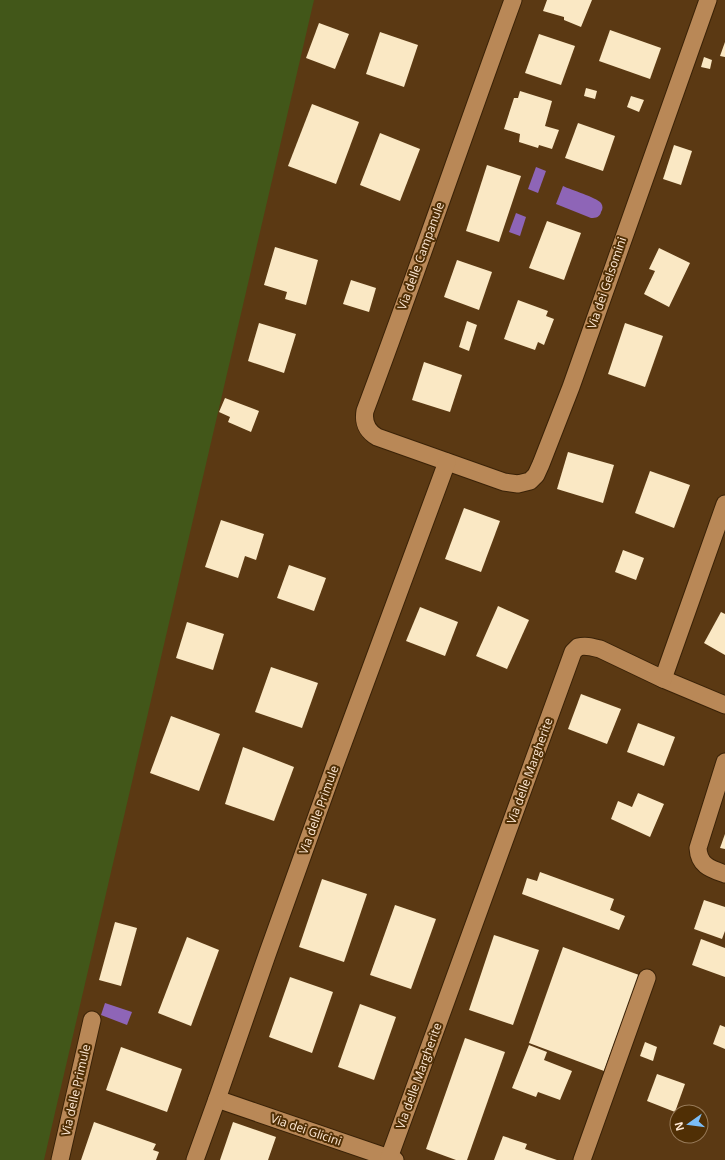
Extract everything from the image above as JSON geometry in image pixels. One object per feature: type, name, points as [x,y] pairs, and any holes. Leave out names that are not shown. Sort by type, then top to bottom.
[{"type":"street","name":"Via delle Campanule","points":[[447,462],[373,435],[366,426],[364,414],[429,237],[512,0]]},
{"type":"street","name":"Via dei Gelsomini","points":[[447,462],[511,484],[530,481],[538,472],[573,380],[708,0]]},
{"type":"street","name":"Via delle Primule","points":[[195,1160],[332,772],[447,462]]},
{"type":"street","points":[[725,504],[663,679],[725,705]]},
{"type":"street","name":"Via delle Margherite","points":[[392,1159],[574,652],[578,647],[588,646],[600,649],[663,679]]},
{"type":"street","points":[[725,762],[698,848],[700,857],[705,865],[725,874]]},
{"type":"street","points":[[582,1160],[647,978]]},
{"type":"street","name":"Via delle Primule","points":[[60,1160],[92,1020]]},
{"type":"street","name":"Via dei Glicini","points":[[217,1100],[392,1159]]},
{"type":"green space","points":[[0,0],[314,0],[44,1160],[0,1160]]},
{"type":"shaded area","points":[[536,167],[546,171],[538,193],[528,189]]},
{"type":"shaded area","points":[[563,186],[589,196],[601,203],[602,210],[600,215],[591,218],[556,204]]},
{"type":"shaded area","points":[[516,213],[526,217],[520,236],[509,232]]},
{"type":"shaded area","points":[[105,1003],[132,1012],[127,1025],[101,1015]]},
{"type":"building","points":[[547,0],[592,0],[581,27],[564,20],[564,17],[543,11]]},
{"type":"building","points":[[319,23],[349,34],[335,69],[306,58]]},
{"type":"building","points":[[610,30],[661,48],[650,79],[599,61]]},
{"type":"building","points":[[380,32],[418,45],[404,87],[366,74]]},
{"type":"building","points":[[539,34],[575,46],[561,85],[525,73]]},
{"type":"building","points":[[725,42],[725,57],[720,56]]},
{"type":"building","points":[[704,57],[712,60],[710,69],[701,67]]},
{"type":"building","points":[[586,88],[597,91],[595,99],[584,96]]},
{"type":"building","points":[[520,91],[552,101],[545,126],[559,130],[552,149],[539,145],[538,148],[519,142],[520,134],[504,129],[514,98],[518,98]]},
{"type":"building","points":[[631,96],[644,100],[639,112],[627,107]]},
{"type":"building","points":[[312,104],[359,122],[336,184],[288,166]]},
{"type":"building","points":[[578,123],[615,136],[603,171],[565,158]]},
{"type":"building","points":[[380,133],[420,149],[400,201],[360,185]]},
{"type":"building","points":[[674,145],[692,151],[681,185],[663,179]]},
{"type":"building","points":[[487,165],[521,176],[499,242],[466,231]]},
{"type":"building","points":[[547,221],[581,233],[564,280],[529,268]]},
{"type":"building","points":[[275,247],[318,260],[306,305],[285,299],[287,292],[264,285]]},
{"type":"building","points":[[659,248],[690,263],[669,307],[644,294],[655,271],[649,269]]},
{"type":"building","points":[[457,260],[492,272],[479,310],[444,297]]},
{"type":"building","points":[[351,280],[376,288],[369,312],[343,304]]},
{"type":"building","points":[[518,300],[548,311],[546,316],[554,319],[544,345],[538,342],[535,350],[504,339]]},
{"type":"building","points":[[467,321],[477,325],[469,351],[459,347]]},
{"type":"building","points":[[259,323],[296,334],[284,373],[248,361]]},
{"type":"building","points":[[625,323],[663,336],[645,387],[608,374]]},
{"type":"building","points":[[424,362],[462,375],[450,412],[412,400]]},
{"type":"building","points":[[225,398],[259,411],[251,432],[228,422],[230,417],[219,412]]},
{"type":"building","points":[[568,452],[614,465],[603,503],[557,489]]},
{"type":"building","points":[[650,471],[690,485],[674,528],[635,513]]},
{"type":"building","points":[[464,508],[500,521],[481,572],[445,559]]},
{"type":"building","points":[[221,520],[264,534],[256,560],[245,556],[238,578],[205,567]]},
{"type":"building","points":[[623,550],[644,558],[636,580],[615,572]]},
{"type":"building","points":[[289,565],[326,578],[314,611],[277,598]]},
{"type":"building","points":[[498,606],[529,620],[507,669],[476,656]]},
{"type":"building","points":[[420,607],[458,622],[445,656],[406,641]]},
{"type":"building","points":[[721,612],[725,614],[725,655],[704,643]]},
{"type":"building","points":[[187,622],[224,634],[213,670],[176,658]]},
{"type":"building","points":[[271,667],[318,683],[302,728],[255,712]]},
{"type":"building","points":[[581,694],[621,709],[607,744],[568,729]]},
{"type":"building","points":[[171,716],[220,734],[199,791],[150,773]]},
{"type":"building","points":[[638,723],[675,737],[664,766],[627,752]]},
{"type":"building","points":[[243,747],[294,767],[274,821],[225,804]]},
{"type":"building","points":[[638,793],[664,804],[650,837],[611,819],[618,801],[632,807]]},
{"type":"building","points":[[725,834],[725,849],[720,848]]},
{"type":"building","points":[[540,872],[614,899],[610,910],[625,916],[619,930],[522,894],[527,878],[537,881]]},
{"type":"building","points":[[322,879],[367,894],[344,962],[299,947]]},
{"type":"building","points":[[704,900],[725,907],[725,931],[722,939],[694,929]]},
{"type":"building","points":[[395,905],[436,919],[411,989],[370,975]]},
{"type":"building","points":[[115,922],[137,928],[121,986],[99,980]]},
{"type":"building","points":[[494,935],[539,950],[513,1025],[469,1010]]},
{"type":"building","points":[[187,937],[219,950],[191,1026],[158,1013]]},
{"type":"building","points":[[701,939],[725,948],[725,977],[692,965]]},
{"type":"building","points":[[563,947],[639,975],[604,1071],[529,1043]]},
{"type":"building","points":[[290,977],[333,992],[312,1053],[269,1037]]},
{"type":"building","points":[[360,1004],[396,1017],[374,1080],[338,1067]]},
{"type":"building","points":[[720,1025],[725,1027],[725,1049],[713,1044]]},
{"type":"building","points":[[465,1038],[505,1052],[467,1160],[456,1160],[426,1149]]},
{"type":"building","points":[[645,1042],[657,1047],[653,1061],[640,1056]]},
{"type":"building","points":[[529,1045],[547,1052],[544,1060],[572,1071],[560,1100],[538,1092],[536,1097],[512,1088]]},
{"type":"building","points":[[121,1047],[182,1069],[167,1112],[106,1090]]},
{"type":"building","points":[[657,1074],[685,1084],[678,1104],[669,1104],[669,1110],[647,1101]]},
{"type":"building","points":[[94,1122],[156,1144],[153,1150],[159,1152],[156,1160],[81,1160]]},
{"type":"building","points":[[233,1122],[276,1137],[268,1160],[220,1160]]},
{"type":"building","points":[[503,1136],[527,1144],[525,1149],[557,1160],[494,1160]]}]
